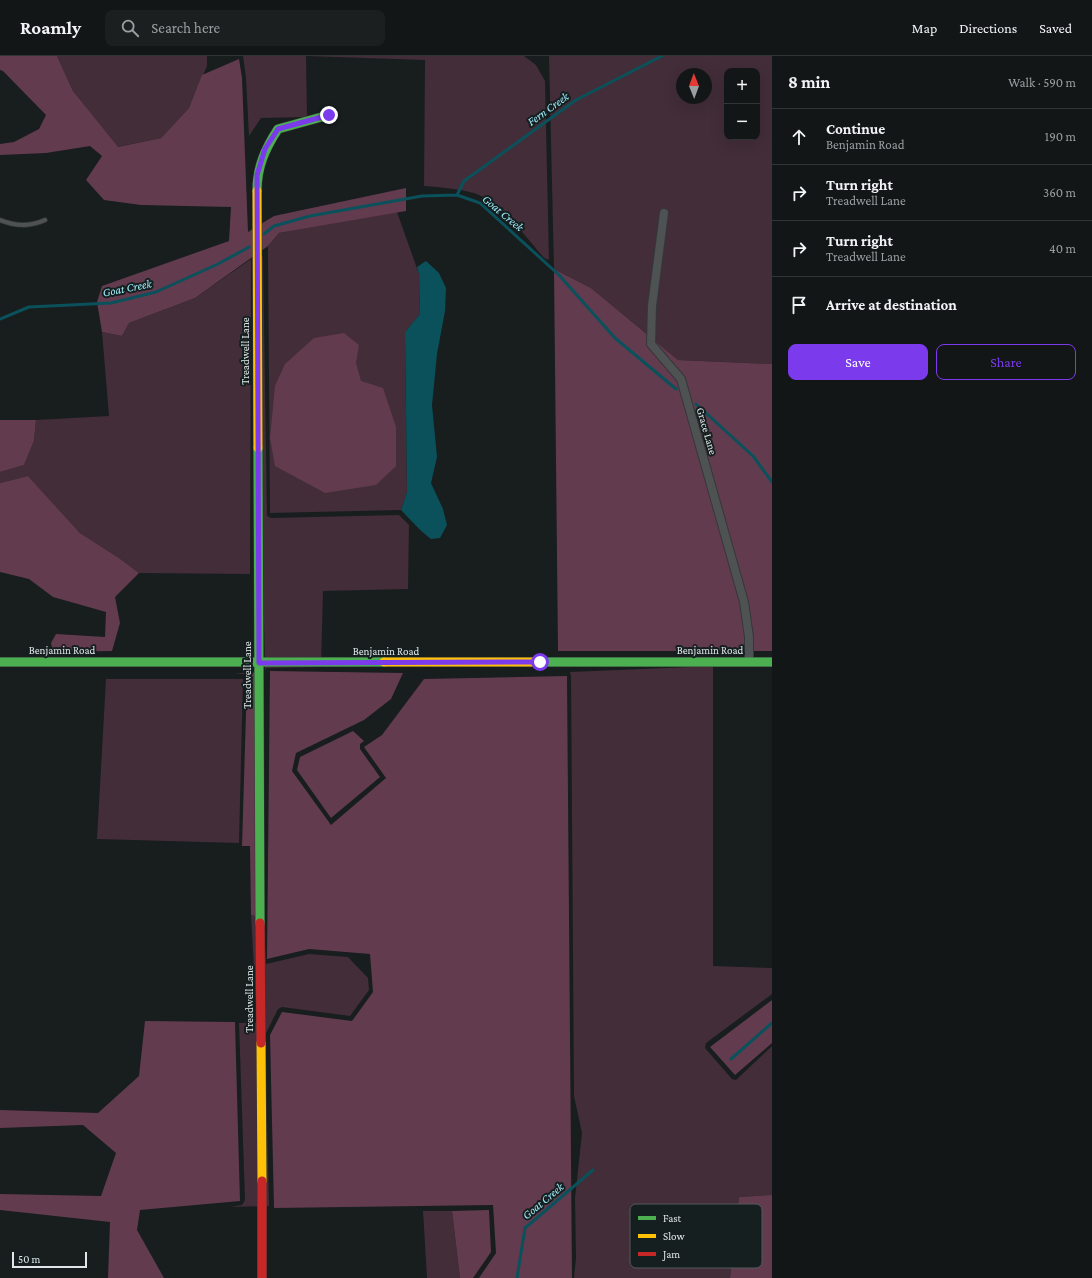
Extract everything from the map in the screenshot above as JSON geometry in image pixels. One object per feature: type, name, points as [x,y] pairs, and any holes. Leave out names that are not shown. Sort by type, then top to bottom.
[{"type":"street","name":"Treadwell Lane","points":[[262,1278],[257,175],[265,149],[278,129],[329,115]]},
{"type":"street","name":"Grace Lane","points":[[664,213],[652,306],[651,344],[681,379],[744,602],[749,637],[749,662]]},
{"type":"street","name":"Benjamin Road","points":[[0,662],[772,662]]},
{"type":"lane","points":[[0,220],[20,226],[35,225],[45,220]]},
{"type":"shaded area","points":[[0,56],[57,56],[73,91],[118,147],[161,138],[189,108],[202,75],[239,59],[242,78],[248,232],[274,216],[406,188],[406,211],[279,233],[268,246],[195,298],[129,323],[122,336],[102,332],[97,302],[102,286],[229,241],[231,207],[141,205],[104,200],[86,180],[102,156],[90,146],[46,153],[0,155],[0,144],[14,142],[39,129],[46,115],[3,71],[0,70]]},
{"type":"shaded area","points":[[57,56],[207,56],[207,66],[189,108],[161,138],[117,147],[73,91]]},
{"type":"shaded area","points":[[243,56],[306,56],[307,117],[261,118],[249,136],[246,78]]},
{"type":"shaded area","points":[[306,56],[524,56],[536,65],[545,81],[549,260],[544,258],[503,212],[484,197],[462,190],[424,186],[425,60]]},
{"type":"shaded area","points":[[549,56],[772,56],[772,364],[678,360],[591,288],[554,269]]},
{"type":"shaded area","points":[[397,212],[419,274],[420,314],[405,332],[407,492],[401,510],[270,513],[268,246],[279,233]]},
{"type":"shaded area","points":[[263,256],[267,516],[271,518],[399,515],[409,525],[408,589],[323,591],[321,667],[266,668],[265,672],[257,261]]},
{"type":"shaded area","points":[[251,259],[250,574],[139,573],[80,533],[28,476],[0,483],[0,472],[24,465],[34,441],[36,420],[109,416],[102,332],[122,336],[129,323],[195,298]]},
{"type":"shaded area","points":[[554,269],[591,288],[678,360],[772,364],[772,651],[558,651]]},
{"type":"shaded area","points":[[344,333],[359,345],[356,363],[361,381],[383,388],[396,427],[396,466],[376,485],[325,493],[275,466],[270,438],[275,386],[285,364],[314,338]]},
{"type":"shaded area","points":[[0,420],[36,420],[34,441],[24,465],[0,472]]},
{"type":"shaded area","points":[[28,476],[80,533],[139,573],[115,597],[120,623],[112,651],[53,652],[51,643],[56,634],[105,637],[106,612],[53,597],[29,579],[0,572],[0,483]]},
{"type":"shaded area","points":[[713,666],[713,966],[772,968],[772,994],[706,1043],[705,1048],[732,1079],[736,1080],[772,1046],[772,1195],[739,1197],[738,1204],[630,1204],[630,1268],[731,1268],[730,1278],[574,1278],[576,1258],[575,1198],[582,1133],[574,1096],[570,672]]},
{"type":"shaded area","points":[[270,671],[403,673],[391,699],[364,720],[296,753],[292,771],[331,825],[386,778],[364,747],[382,735],[424,679],[567,676],[572,1278],[479,1278],[496,1253],[493,1205],[274,1208],[270,1035],[282,1012],[352,1021],[373,992],[370,954],[309,949],[267,959]]},
{"type":"shaded area","points":[[260,672],[263,918],[251,915],[250,846],[242,846],[247,679],[244,674],[235,674]]},
{"type":"shaded area","points":[[106,679],[243,679],[239,843],[97,839]]},
{"type":"shaded area","points":[[353,731],[364,741],[360,744],[360,749],[380,777],[331,818],[297,770],[300,757]]},
{"type":"shaded area","points":[[251,915],[263,918],[266,964],[309,954],[348,957],[368,978],[369,990],[350,1016],[282,1007],[278,1009],[265,1035],[269,1206],[230,1207],[242,1205],[245,1200],[239,1023],[257,1023]]},
{"type":"shaded area","points":[[772,1000],[772,1043],[735,1075],[710,1047]]},
{"type":"shaded area","points":[[145,1021],[235,1022],[240,1201],[140,1210],[137,1230],[164,1278],[108,1278],[110,1222],[0,1210],[0,1194],[101,1196],[116,1153],[83,1125],[0,1128],[0,1110],[98,1113],[139,1076]]},
{"type":"shaded area","points":[[772,1195],[772,1278],[730,1278],[731,1268],[762,1268],[762,1204],[738,1204],[739,1197]]},
{"type":"shaded area","points":[[489,1210],[491,1252],[473,1278],[460,1278],[452,1211]]},
{"type":"shaded area","points":[[423,1211],[452,1211],[460,1278],[427,1278]]},
{"type":"water","points":[[426,261],[439,273],[446,288],[445,311],[437,354],[432,405],[437,457],[431,483],[443,509],[447,525],[440,538],[431,539],[401,510],[407,492],[405,332],[420,314],[419,274],[417,267]]},
{"type":"waterway","name":"Fern Creek","points":[[457,195],[464,181],[576,100],[662,56]]},
{"type":"waterway","name":"Goat Creek","points":[[264,234],[274,226],[310,216],[422,196],[457,195],[480,203],[559,275],[615,338],[676,389]]},
{"type":"waterway","name":"Goat Creek","points":[[0,319],[29,307],[111,303],[156,292],[218,264],[249,247]]},
{"type":"waterway","name":"Goat Creek","points":[[696,404],[753,456],[772,482]]},
{"type":"waterway","name":"Goat Creek","points":[[731,1059],[772,1023]]},
{"type":"waterway","name":"Goat Creek","points":[[517,1278],[525,1228],[593,1170]]},
{"type":"traffic: fast","points":[[257,191],[260,166],[269,144],[278,129],[329,115]]},
{"type":"traffic: fast","points":[[258,448],[260,923]]},
{"type":"traffic: fast","points":[[0,662],[384,662]]},
{"type":"traffic: fast","points":[[542,662],[772,662]]},
{"type":"traffic: slow","points":[[257,191],[258,448]]},
{"type":"traffic: slow","points":[[384,662],[542,662]]},
{"type":"traffic: slow","points":[[261,1043],[262,1181]]},
{"type":"traffic: jam","points":[[260,923],[261,1043]]},
{"type":"traffic: jam","points":[[262,1181],[262,1278]]},
{"type":"route","points":[[329,115],[278,129],[265,149],[257,175],[259,663],[540,662]]}]
